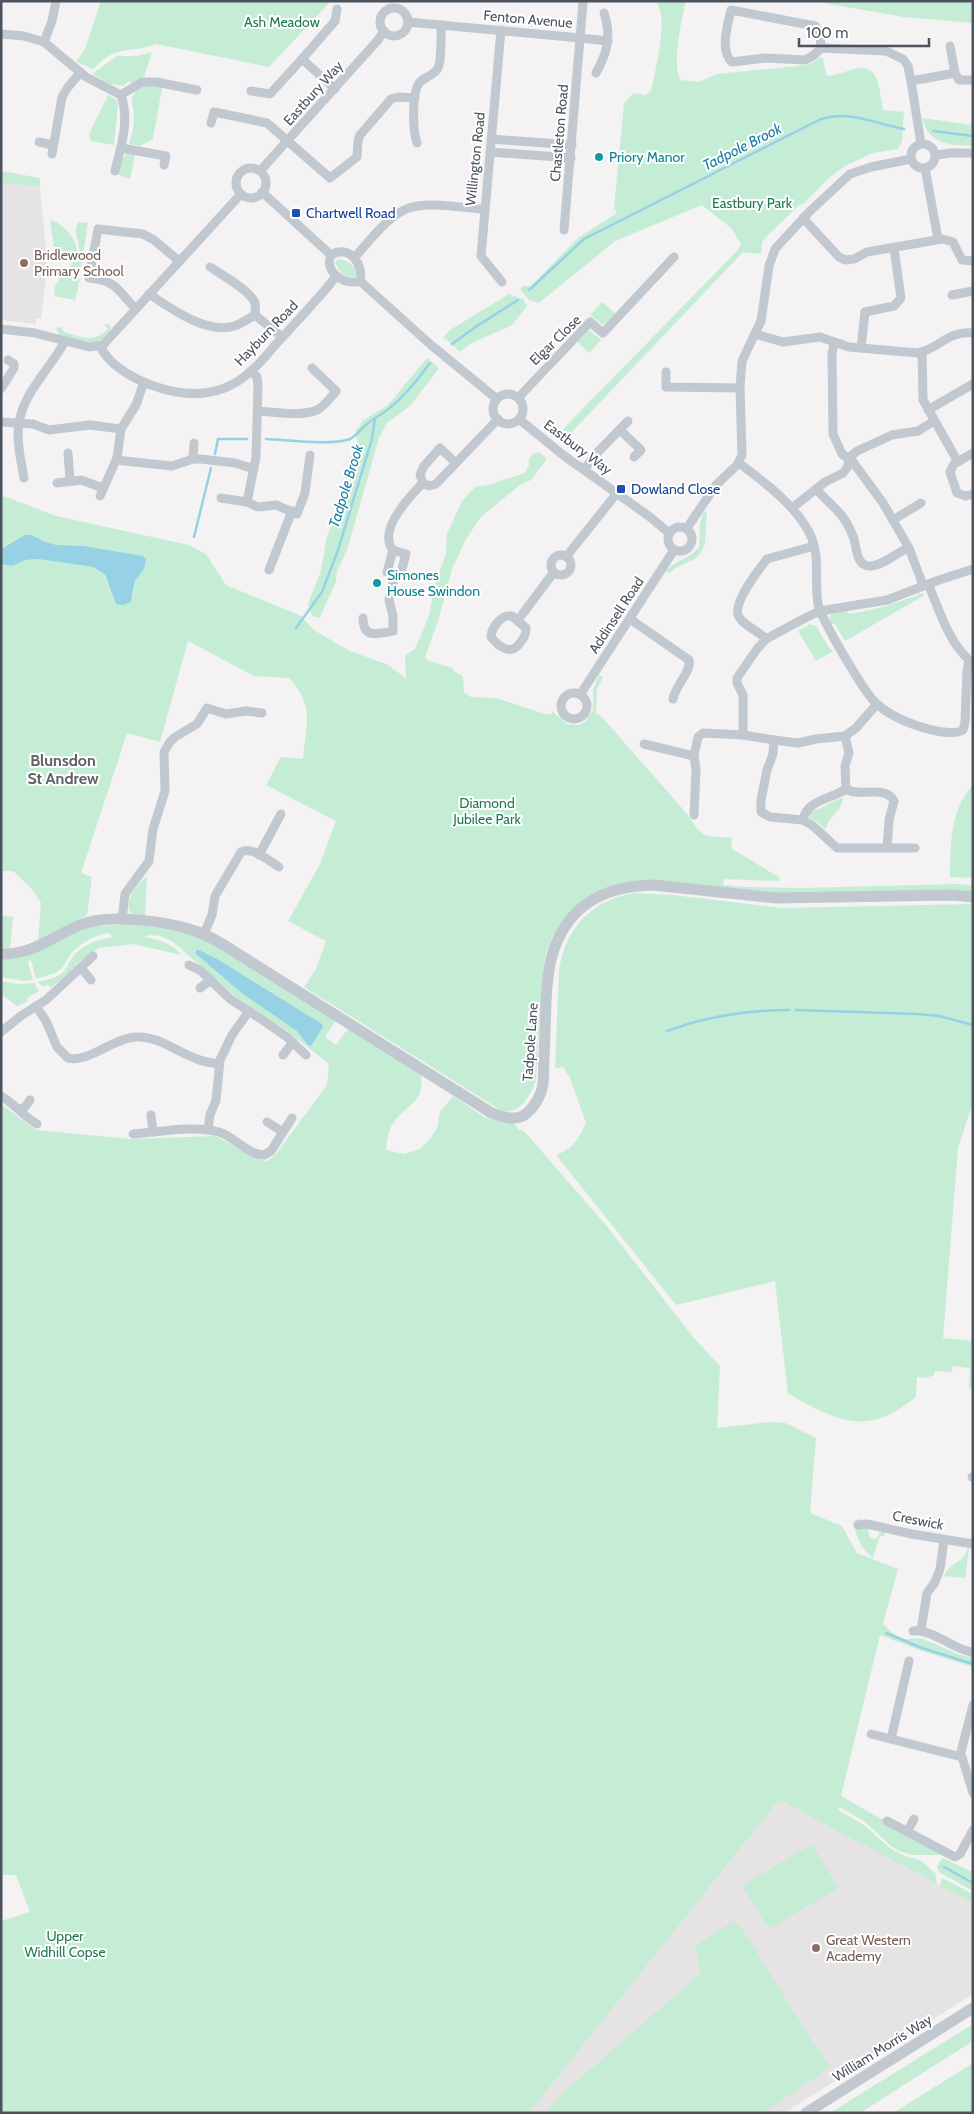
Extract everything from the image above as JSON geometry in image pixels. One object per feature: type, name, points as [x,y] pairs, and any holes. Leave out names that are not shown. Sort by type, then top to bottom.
[{"type":"street","points":[[44,42],[52,21],[56,1]]},
{"type":"street","name":"Fenton Avenue","points":[[408,22],[580,38],[583,3]]},
{"type":"street","name":"Eastbury Way","points":[[260,171],[335,89],[384,31],[380,23],[383,14],[395,5],[405,14],[408,22]]},
{"type":"street","points":[[251,91],[270,94],[335,21],[337,9]]},
{"type":"street","points":[[822,48],[820,32],[815,26],[731,10],[726,50],[728,58],[732,62],[765,58],[805,60],[811,58],[822,48],[891,52],[905,61],[911,81],[920,144]]},
{"type":"street","points":[[596,73],[606,54],[608,41],[608,27],[604,13]]},
{"type":"street","points":[[384,31],[392,36],[400,35],[406,30],[408,22]]},
{"type":"street","points":[[417,143],[414,129],[415,98],[418,84],[438,67],[441,25]]},
{"type":"street","name":"Willington Road","points":[[501,30],[483,209],[481,258],[502,282]]},
{"type":"street","points":[[1,34],[24,36],[44,42],[80,73],[121,95],[126,118],[115,171]]},
{"type":"street","points":[[580,38],[608,41]]},
{"type":"street","name":"Chastleton Road","points":[[564,230],[580,38]]},
{"type":"street","points":[[950,46],[954,73],[959,80],[973,80]]},
{"type":"street","points":[[302,59],[335,89]]},
{"type":"street","points":[[39,142],[52,149],[62,97],[80,73]]},
{"type":"street","points":[[911,81],[954,73]]},
{"type":"street","points":[[121,95],[137,83],[148,81],[197,90]]},
{"type":"street","points":[[211,123],[214,112],[260,120],[267,123],[330,178],[357,157],[360,135],[391,99],[399,97],[415,98]]},
{"type":"street","points":[[491,139],[572,145]]},
{"type":"street","points":[[911,159],[914,148],[920,144],[930,146],[936,155]]},
{"type":"street","points":[[121,148],[166,156],[164,166]]},
{"type":"street","points":[[490,152],[571,158]]},
{"type":"street","points":[[936,155],[973,153]]},
{"type":"street","points":[[911,159],[917,166],[925,168],[932,165],[936,155]]},
{"type":"street","points":[[687,528],[716,485],[739,463],[743,448],[740,388],[742,361],[762,315],[772,254],[780,241],[803,218],[841,182],[855,172],[911,159]]},
{"type":"street","points":[[248,168],[260,171],[266,180],[262,192],[250,198],[241,194],[236,181],[240,172],[248,168]]},
{"type":"street","points":[[925,168],[938,239]]},
{"type":"street","points":[[262,192],[331,254]]},
{"type":"street","points":[[1,329],[35,333],[89,347],[100,346],[121,327],[136,308],[241,194]]},
{"type":"street","points":[[354,258],[391,219],[408,208],[433,206],[483,209]]},
{"type":"street","points":[[803,218],[842,259],[851,260],[867,252],[946,239],[953,242],[960,258],[965,261],[973,261]]},
{"type":"street","points":[[136,308],[115,285],[90,278],[98,229],[143,234],[154,240],[179,261]]},
{"type":"street","points":[[862,348],[865,312],[894,306],[901,298],[894,248]]},
{"type":"street","points":[[331,254],[345,252],[354,258],[361,268],[360,281]]},
{"type":"street","points":[[331,254],[330,264],[336,276],[347,282],[360,281],[431,345],[497,399]]},
{"type":"street","name":"Elgar Close","points":[[518,398],[590,322],[603,333],[674,258]]},
{"type":"street","points":[[210,267],[232,281],[252,299],[255,304],[255,315]]},
{"type":"street","name":"Hayburn Road","points":[[100,346],[114,364],[144,382],[179,394],[198,394],[228,385],[251,371],[336,276]]},
{"type":"street","points":[[952,295],[973,291]]},
{"type":"street","points":[[149,294],[183,317],[210,325],[235,326],[255,315]]},
{"type":"street","points":[[255,315],[282,337]]},
{"type":"street","points":[[755,334],[783,342],[820,337],[849,347],[922,352],[955,334],[973,333]]},
{"type":"street","points":[[24,478],[20,456],[19,423],[31,392],[65,341]]},
{"type":"street","points":[[739,463],[792,508],[808,531],[814,546],[817,598],[820,611],[868,694],[877,704],[916,726],[935,730],[961,731],[965,722],[967,671],[971,660],[962,654],[948,630],[909,548],[893,520],[864,476],[850,459],[840,451],[831,429],[832,354],[834,343]]},
{"type":"street","points":[[922,352],[922,397],[958,462]]},
{"type":"street","points":[[1,390],[14,368],[14,364],[8,360]]},
{"type":"street","points":[[258,411],[302,412],[317,410],[322,407],[336,391],[312,368]]},
{"type":"street","points":[[247,502],[254,469],[258,411],[258,381],[251,371]]},
{"type":"street","points":[[666,372],[666,387],[740,388]]},
{"type":"street","points":[[57,483],[70,480],[86,481],[102,492],[116,460],[121,429],[133,410],[144,382]]},
{"type":"street","points":[[928,410],[973,384]]},
{"type":"street","points":[[508,394],[518,398],[523,407],[519,418],[509,423],[498,419],[493,410],[497,399],[508,394]]},
{"type":"street","name":"Eastbury Way","points":[[519,418],[584,470],[669,533]]},
{"type":"street","points":[[456,463],[440,448],[421,470],[420,478],[423,483],[429,486],[436,484],[498,419]]},
{"type":"street","points":[[584,470],[594,456],[628,421]]},
{"type":"street","points":[[792,508],[816,489],[845,471],[850,459],[857,451],[897,434],[918,431],[934,421]]},
{"type":"street","points":[[1,422],[33,424],[49,430],[90,425],[121,429]]},
{"type":"street","points":[[620,430],[641,450],[634,457]]},
{"type":"street","points":[[193,459],[194,443]]},
{"type":"street","points":[[68,452],[70,480]]},
{"type":"street","points":[[973,453],[952,466],[950,472],[955,490],[963,496],[973,494]]},
{"type":"street","points":[[221,498],[247,502],[256,507],[272,505],[297,514],[305,493],[310,456]]},
{"type":"street","points":[[116,460],[172,466],[193,459],[235,463],[254,469]]},
{"type":"street","points":[[393,550],[406,554],[400,576],[386,572],[393,550],[389,541],[396,515],[423,483]]},
{"type":"street","points":[[816,489],[845,518],[854,539],[856,552],[865,565],[877,565],[909,548]]},
{"type":"street","points":[[566,557],[617,493]]},
{"type":"street","points":[[893,520],[921,503]]},
{"type":"street","points":[[269,570],[292,511]]},
{"type":"street","points":[[675,528],[687,528],[692,534],[691,545],[685,550],[674,550],[668,541],[669,533],[675,528]]},
{"type":"street","points":[[766,638],[739,617],[737,610],[738,602],[767,559],[814,546]]},
{"type":"street","name":"Addinsell Road","points":[[580,695],[674,550]]},
{"type":"street","points":[[558,556],[566,557],[570,562],[568,572],[561,575],[554,572],[551,568],[552,560],[558,556]]},
{"type":"street","points":[[744,735],[743,695],[737,683],[737,678],[766,638],[820,611],[876,603],[973,569]]},
{"type":"street","points":[[518,620],[554,572]]},
{"type":"street","points":[[364,618],[364,629],[366,632],[393,631],[393,616],[389,600],[396,574]]},
{"type":"street","points":[[630,619],[690,661],[689,667],[675,690],[673,699]]},
{"type":"street","points":[[694,815],[696,770],[694,756],[698,737],[703,733],[744,735],[798,743],[845,736],[856,728],[877,704]]},
{"type":"street","points":[[122,920],[125,894],[146,867],[150,857],[154,824],[166,786],[163,756],[168,744],[175,737],[197,724],[207,708],[226,714],[246,711],[262,713]]},
{"type":"street","points":[[845,736],[849,753],[845,766],[846,789]]},
{"type":"street","points":[[774,740],[773,754],[767,770],[761,812],[770,817],[803,820],[813,826],[828,842],[837,848],[915,848]]},
{"type":"street","points":[[644,744],[694,756]]},
{"type":"street","points":[[803,820],[806,812],[813,804],[846,789],[854,792],[889,794],[893,799],[894,806],[889,820],[887,848]]},
{"type":"street","points":[[259,855],[281,814]]},
{"type":"street","points":[[204,934],[212,915],[215,896],[237,857],[244,850],[251,851],[279,867]]},
{"type":"street","name":"Tadpole Lane","points":[[1,954],[33,950],[80,925],[91,922],[122,920],[161,924],[204,934],[236,952],[490,1112],[512,1118],[522,1116],[530,1110],[541,1091],[550,968],[557,943],[564,928],[593,898],[606,892],[636,885],[653,885],[776,898],[954,895],[973,897]]},
{"type":"street","points":[[1,1032],[59,989],[93,956]]},
{"type":"street","points":[[189,965],[201,971],[230,999],[293,1042],[306,1055]]},
{"type":"street","points":[[80,968],[91,980]]},
{"type":"street","points":[[200,988],[211,980]]},
{"type":"street","points":[[36,1006],[46,1021],[57,1047],[68,1058],[81,1058],[114,1042],[139,1037],[154,1039],[196,1059],[219,1064]]},
{"type":"street","points":[[208,1130],[210,1115],[216,1100],[219,1064],[227,1042],[249,1011]]},
{"type":"street","points":[[283,1055],[293,1042]]},
{"type":"street","points":[[1,1096],[20,1109],[24,1116],[37,1124]]},
{"type":"street","points":[[20,1109],[30,1100]]},
{"type":"street","points":[[151,1115],[153,1132]]},
{"type":"street","points":[[132,1134],[208,1130],[225,1134],[252,1152],[260,1155],[267,1154],[270,1151],[292,1118]]},
{"type":"street","points":[[267,1122],[283,1132]]},
{"type":"street","name":"Creswick","points":[[858,1525],[868,1524],[973,1544]]},
{"type":"street","points":[[944,1540],[940,1569],[935,1582],[927,1593],[917,1631],[961,1650],[971,1652]]},
{"type":"street","points":[[891,1739],[909,1662]]},
{"type":"street","points":[[973,1705],[960,1756],[973,1793]]},
{"type":"street","points":[[871,1734],[960,1756]]},
{"type":"street","points":[[907,1832],[914,1819]]},
{"type":"street","points":[[887,1820],[955,1857],[960,1854],[973,1830]]},
{"type":"street","name":"William Morris Way","points":[[806,2113],[973,2008]]},
{"type":"shaded area","name":"Bridlewood Primary School","points":[[1,183],[40,187],[46,250],[46,276],[41,319],[36,319],[36,324],[1,320]]},
{"type":"shaded area","name":"Great Western Academy","points":[[779,1800],[973,1903],[973,1994],[784,2113],[529,2113]]},
{"type":"green space","name":"Ash Meadow","points":[[101,1],[331,1],[269,67],[156,44],[112,54],[93,69],[77,62],[77,60],[85,49]]},
{"type":"green space","name":"Eastbury Park","points":[[655,1],[686,1],[677,54],[678,74],[681,80],[699,82],[717,74],[808,65],[821,57],[823,58],[826,75],[829,76],[864,68],[870,70],[877,80],[883,110],[904,112],[902,141],[898,149],[873,153],[845,166],[830,177],[766,237],[762,242],[761,254],[743,252],[567,437],[564,433],[564,428],[738,250],[741,244],[731,228],[702,205],[615,241],[539,303],[529,300],[520,289],[524,286],[531,286],[578,238],[617,213],[614,208],[624,104],[633,93],[645,95],[651,91],[658,58],[661,18]]},
{"type":"green space","points":[[812,1],[973,2],[973,23],[904,17]]},
{"type":"green space","points":[[152,52],[144,77],[131,83],[129,81],[123,86],[110,84],[92,74],[117,56],[137,56]]},
{"type":"green space","points":[[141,86],[158,86],[162,88],[153,139],[140,146],[129,144],[134,123],[132,99]]},
{"type":"green space","points":[[108,95],[117,100],[118,104],[114,145],[91,141],[89,134]]},
{"type":"green space","points":[[922,118],[973,125],[973,146],[941,142],[930,134]]},
{"type":"green space","points":[[127,154],[135,155],[130,179],[118,175],[121,160]]},
{"type":"green space","points":[[1,171],[40,178],[40,187],[1,183]]},
{"type":"green space","points":[[50,220],[55,221],[72,236],[77,251],[70,260],[53,259],[54,248]]},
{"type":"green space","points":[[79,222],[88,223],[80,274],[69,269],[79,252],[76,229]]},
{"type":"green space","points":[[339,259],[346,261],[354,267],[355,277],[345,275],[338,269],[335,262]]},
{"type":"green space","points":[[62,275],[69,275],[80,279],[75,300],[54,296],[55,286]]},
{"type":"green space","points":[[509,294],[523,299],[527,306],[512,325],[470,344],[460,352],[443,338],[450,330]]},
{"type":"green space","points":[[602,302],[616,314],[603,325],[590,315]]},
{"type":"green space","points":[[104,324],[109,324],[111,327],[108,335],[97,342],[60,336],[56,328],[61,327],[64,332],[87,338],[98,336],[108,329]]},
{"type":"green space","points":[[589,330],[601,340],[589,353],[577,342]]},
{"type":"green space","points":[[427,358],[439,368],[411,405],[387,423],[379,438],[347,550],[337,571],[336,582],[320,617],[312,616],[308,604],[321,571],[327,536],[340,504],[349,459],[357,443],[356,430],[364,420],[388,405]]},
{"type":"green space","name":"Diamond Jubilee Park","points":[[539,452],[547,459],[531,480],[521,484],[481,517],[466,539],[452,569],[439,618],[425,657],[427,660],[452,668],[463,676],[464,692],[471,697],[496,698],[545,714],[552,714],[551,710],[567,724],[579,725],[586,721],[593,710],[593,690],[599,675],[603,677],[597,689],[596,714],[601,716],[688,815],[697,829],[705,835],[732,838],[731,848],[780,878],[779,881],[724,879],[723,885],[801,888],[958,884],[973,885],[973,893],[774,896],[634,882],[566,919],[553,936],[546,952],[542,981],[536,1079],[528,1097],[520,1106],[515,1110],[502,1111],[304,987],[316,969],[326,941],[288,921],[320,864],[336,821],[266,785],[281,757],[303,759],[307,716],[303,698],[289,678],[254,676],[188,641],[160,742],[127,733],[81,873],[92,877],[87,915],[38,941],[41,903],[32,889],[13,871],[1,871],[1,564],[12,566],[26,560],[38,559],[93,567],[104,575],[116,604],[133,597],[135,581],[144,569],[143,556],[84,546],[57,545],[45,542],[32,535],[25,535],[1,549],[1,495],[56,516],[189,545],[206,554],[226,585],[301,616],[314,630],[348,650],[388,665],[406,678],[406,655],[415,649],[429,616],[434,588],[446,553],[447,534],[462,501],[475,487],[488,485],[525,473],[529,465],[529,459],[533,454]]},
{"type":"green space","points":[[704,511],[707,513],[705,543],[701,553],[695,559],[669,573],[665,572],[699,547],[700,523]]},
{"type":"green space","points":[[920,593],[925,595],[845,641],[835,624],[831,624],[829,617],[833,613],[846,611],[850,614],[879,608]]},
{"type":"green space","points":[[810,624],[816,626],[829,648],[833,651],[816,661],[798,631]]},
{"type":"green space","points":[[973,785],[973,878],[950,877],[951,840],[955,817],[965,795]]},
{"type":"green space","points":[[843,798],[840,807],[829,821],[826,830],[810,819],[810,811]]},
{"type":"green space","points":[[147,876],[145,915],[133,914],[129,911],[131,896],[136,887]]},
{"type":"green space","points":[[634,893],[673,895],[782,908],[973,904],[973,1102],[958,1148],[943,1338],[973,1341],[973,1388],[969,1388],[970,1368],[953,1366],[952,1372],[935,1371],[934,1375],[926,1378],[917,1377],[916,1397],[898,1410],[882,1418],[867,1421],[837,1418],[788,1394],[775,1281],[676,1305],[556,1155],[567,1150],[574,1143],[586,1123],[570,1078],[563,1067],[555,1069],[559,970],[562,955],[574,929],[583,918],[605,902]]},
{"type":"green space","points":[[1,915],[13,917],[10,948],[1,948]]},
{"type":"green space","name":"Upper Widhill Copse","points":[[132,924],[173,930],[212,941],[331,1016],[335,1022],[325,1037],[336,1045],[347,1030],[354,1030],[421,1075],[419,1095],[392,1124],[386,1150],[404,1154],[420,1149],[437,1128],[440,1112],[453,1096],[484,1117],[514,1122],[518,1129],[524,1131],[605,1224],[693,1337],[720,1366],[717,1428],[770,1422],[785,1423],[816,1438],[810,1513],[842,1526],[857,1553],[898,1569],[883,1624],[903,1638],[922,1639],[953,1652],[973,1657],[973,1667],[880,1635],[841,1796],[944,1855],[913,1855],[899,1851],[864,1821],[839,1807],[838,1810],[864,1825],[891,1849],[905,1856],[920,1860],[936,1874],[937,1884],[779,1800],[529,2113],[1,2113],[1,1921],[30,1912],[16,1875],[3,1875],[1,1867],[1,1104],[36,1130],[130,1139],[215,1136],[266,1162],[276,1154],[327,1085],[329,1064],[286,1030],[237,998],[172,941],[160,936],[149,935],[145,937],[165,943],[182,955],[133,944],[99,948],[76,964],[76,968],[50,988],[48,984],[43,987],[38,982],[61,974],[74,955],[82,948],[97,941],[113,937],[108,933],[92,938],[82,944],[70,955],[62,968],[53,974],[36,979],[31,960],[28,962],[33,980],[24,981],[1,977],[1,957],[87,927]]},
{"type":"green space","points":[[1,981],[17,984],[34,983],[39,991],[27,998],[28,1001],[17,1006],[1,994]]},
{"type":"green space","points":[[861,1518],[860,1520],[868,1530],[870,1538],[877,1539],[879,1533],[886,1531],[884,1536],[880,1536],[873,1558],[862,1546],[856,1531],[854,1521]]},
{"type":"green space","points":[[967,1549],[969,1549],[965,1578],[944,1576],[949,1568],[963,1558]]},
{"type":"green space","points":[[812,1844],[838,1888],[769,1929],[742,1886]]},
{"type":"green space","points":[[942,1858],[973,1872],[973,1891],[939,1872],[937,1867]]},
{"type":"green space","points":[[942,1878],[973,1894],[973,1903],[940,1886]]},
{"type":"green space","points":[[734,1921],[745,1933],[814,2044],[828,2063],[829,2068],[763,2113],[545,2113],[563,2093],[701,1973],[695,1946]]},
{"type":"green space","points":[[973,2024],[973,2041],[860,2113],[830,2113]]},
{"type":"green space","points":[[973,2063],[973,2113],[893,2113]]},
{"type":"water","points":[[25,535],[32,535],[45,542],[57,545],[84,546],[143,556],[146,559],[144,569],[135,581],[131,602],[123,605],[116,604],[105,575],[93,567],[38,559],[26,560],[12,566],[1,564],[1,549]]},
{"type":"water","points":[[196,950],[217,959],[322,1024],[323,1027],[311,1046],[307,1044],[297,1031],[243,994],[196,954]]},
{"type":"waterway","name":"Tadpole Brook","points":[[529,290],[584,239],[821,119],[842,116],[853,117],[904,129]]},
{"type":"waterway","name":"Tadpole Brook","points":[[933,131],[973,136]]},
{"type":"waterway","name":"Tadpole Brook","points":[[452,344],[518,300]]},
{"type":"waterway","name":"Tadpole Brook","points":[[296,628],[322,592],[338,550],[372,439],[375,418],[398,401],[430,363]]},
{"type":"waterway","points":[[266,439],[321,442],[342,441],[353,437],[374,419]]},
{"type":"waterway","points":[[215,454],[218,439],[247,439]]},
{"type":"waterway","points":[[194,537],[211,468]]},
{"type":"waterway","points":[[667,1031],[697,1021],[727,1015],[789,1010]]},
{"type":"waterway","points":[[796,1010],[918,1014],[939,1016],[973,1025]]},
{"type":"waterway","points":[[886,1633],[922,1648],[973,1664]]},
{"type":"waterway","points":[[944,1867],[973,1883]]},
{"type":"place","name":"Priory Manor","points":[[599,157]]},
{"type":"place","name":"Chartwell Road","points":[[296,213]]},
{"type":"place","name":"Bridlewood Primary School","points":[[24,263]]},
{"type":"place","name":"Dowland Close","points":[[621,489]]},
{"type":"place","name":"Simones House Swindon","points":[[377,583]]},
{"type":"place","name":"Great Western Academy","points":[[816,1948]]},
{"type":"district","name":"Blunsdon St Andrew","points":[[63,769]]}]
